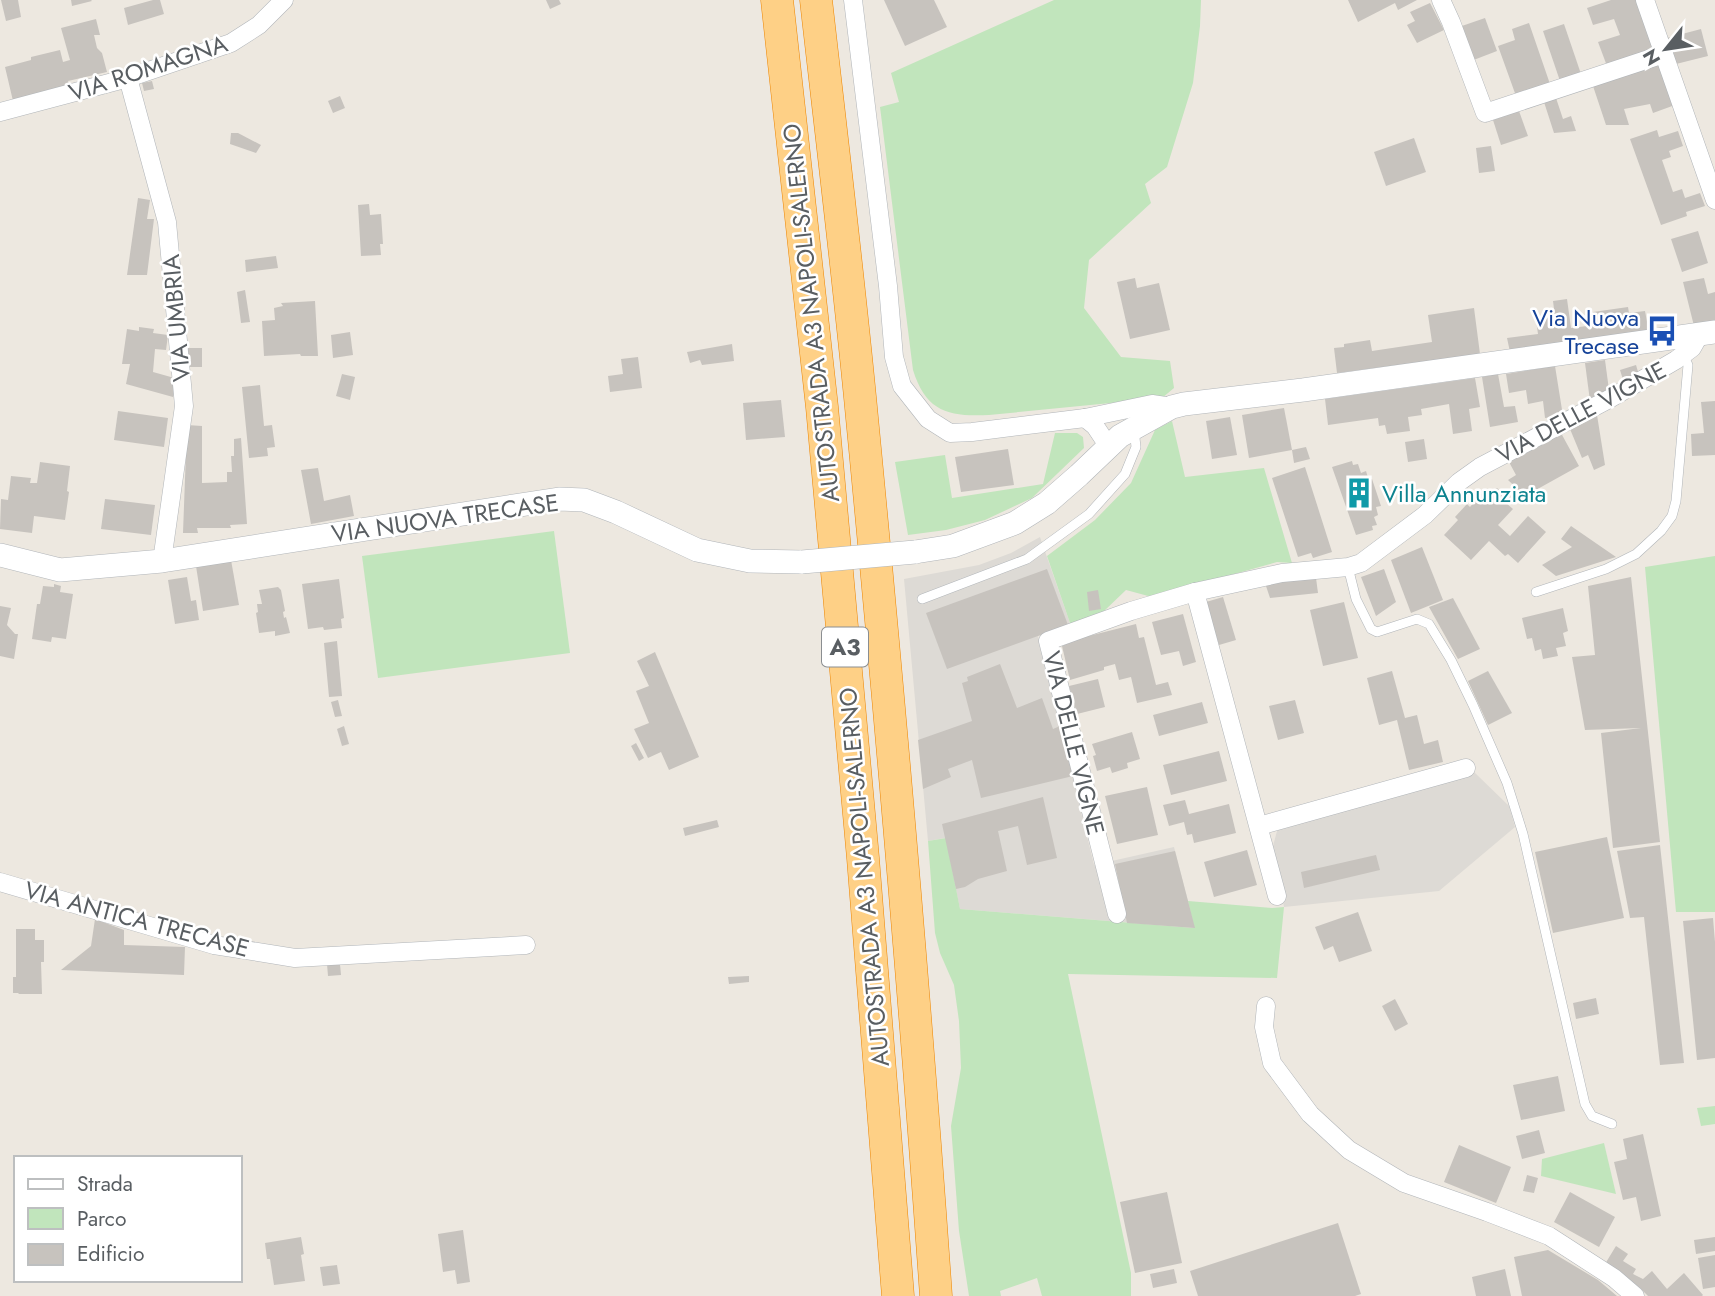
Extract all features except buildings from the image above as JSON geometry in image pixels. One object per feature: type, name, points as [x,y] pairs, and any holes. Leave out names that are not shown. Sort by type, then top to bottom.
[{"type":"highway","name":"AUTOSTRADA A3 NAPOLI-SALERNO","points":[[777,0],[828,461],[898,1296]]},
{"type":"highway","name":"AUTOSTRADA A3 NAPOLI-SALERNO","points":[[816,0],[872,517],[918,1040],[936,1296]]},
{"type":"street","name":"VIA ROMAGNA","points":[[0,112],[128,78],[232,43],[259,25],[284,0]]},
{"type":"street","points":[[853,0],[888,286],[894,357],[902,386],[928,419],[950,433],[1085,418],[1152,404],[1172,407]]},
{"type":"street","points":[[1441,0],[1485,113],[1664,54]]},
{"type":"street","points":[[1645,0],[1715,200]]},
{"type":"street","name":"VIA UMBRIA","points":[[128,78],[167,222],[184,406],[162,562]]},
{"type":"street","name":"VIA NUOVA TRECASE","points":[[0,555],[60,570],[162,562],[559,499],[584,500],[697,550],[750,561],[802,562],[915,552],[953,546],[1015,523],[1047,503],[1121,437],[1172,407],[1708,333]]},
{"type":"street","name":"VIA DELLE VIGNE","points":[[1117,914],[1048,641],[1130,611],[1195,592],[1282,573],[1348,568],[1361,563],[1425,515],[1459,482],[1482,466],[1611,398],[1684,354],[1708,333]]},
{"type":"street","points":[[1103,414],[1117,426],[1121,437]]},
{"type":"street","points":[[1085,418],[1095,426],[1121,437]]},
{"type":"street","points":[[1195,592],[1277,896]]},
{"type":"street","points":[[1259,826],[1466,768]]},
{"type":"street","name":"VIA ANTICA TRECASE","points":[[0,882],[214,945],[295,958],[526,945]]},
{"type":"street","points":[[1266,1006],[1264,1027],[1272,1063],[1310,1114],[1349,1150],[1404,1183],[1549,1236],[1614,1278],[1635,1296]]},
{"type":"lane","points":[[1536,592],[1606,569],[1636,554],[1661,531],[1672,516],[1676,501],[1688,365],[1684,354]]},
{"type":"lane","points":[[922,599],[1027,559],[1089,514],[1125,474],[1136,447],[1121,437]]},
{"type":"lane","points":[[1348,568],[1356,599],[1371,629],[1377,632],[1417,619],[1429,624],[1474,705],[1507,783],[1523,834],[1586,1104],[1592,1116],[1612,1124]]},
{"type":"shaded area","points":[[1040,537],[1071,626],[1038,636],[1094,865],[1174,847],[1195,928],[960,909],[945,838],[928,841],[904,579],[979,565],[1011,553]]},
{"type":"shaded area","points":[[1474,772],[1509,806],[1515,827],[1439,891],[1284,907],[1273,846],[1277,831],[1288,823]]},
{"type":"green space","points":[[1054,0],[1201,0],[1193,83],[1167,167],[1145,184],[1151,203],[1089,260],[1084,308],[1121,357],[1170,361],[1174,388],[1162,398],[989,415],[951,413],[932,403],[918,384],[913,370],[880,107],[899,102],[891,73]]},
{"type":"green space","points":[[1172,421],[1185,477],[1264,468],[1292,563],[1277,562],[1152,597],[1126,590],[1102,613],[1071,626],[1047,556],[1095,520],[1131,483],[1155,430]]},
{"type":"green space","points":[[1055,433],[1077,433],[1083,437],[1084,448],[1032,498],[985,520],[946,530],[908,535],[895,462],[945,455],[952,498],[1043,484]]},
{"type":"green space","points":[[554,531],[570,653],[378,678],[362,556]]},
{"type":"green space","points":[[1715,556],[1715,912],[1676,912],[1645,567]]},
{"type":"green space","points":[[946,838],[960,909],[1194,928],[1188,901],[1284,907],[1277,978],[1068,974],[1131,1273],[1131,1296],[1042,1296],[1037,1278],[1000,1291],[1001,1296],[969,1296],[959,1231],[951,1126],[961,1068],[959,1021],[954,985],[940,953],[935,933],[928,841]]},
{"type":"green space","points":[[1715,1106],[1715,1124],[1701,1126],[1697,1108]]},
{"type":"green space","points":[[1604,1143],[1616,1194],[1541,1176],[1542,1159]]},
{"type":"place","name":"Via Nuova Trecase","points":[[1662,331]]},
{"type":"place","name":"Villa Annunziata","points":[[1359,493]]}]
